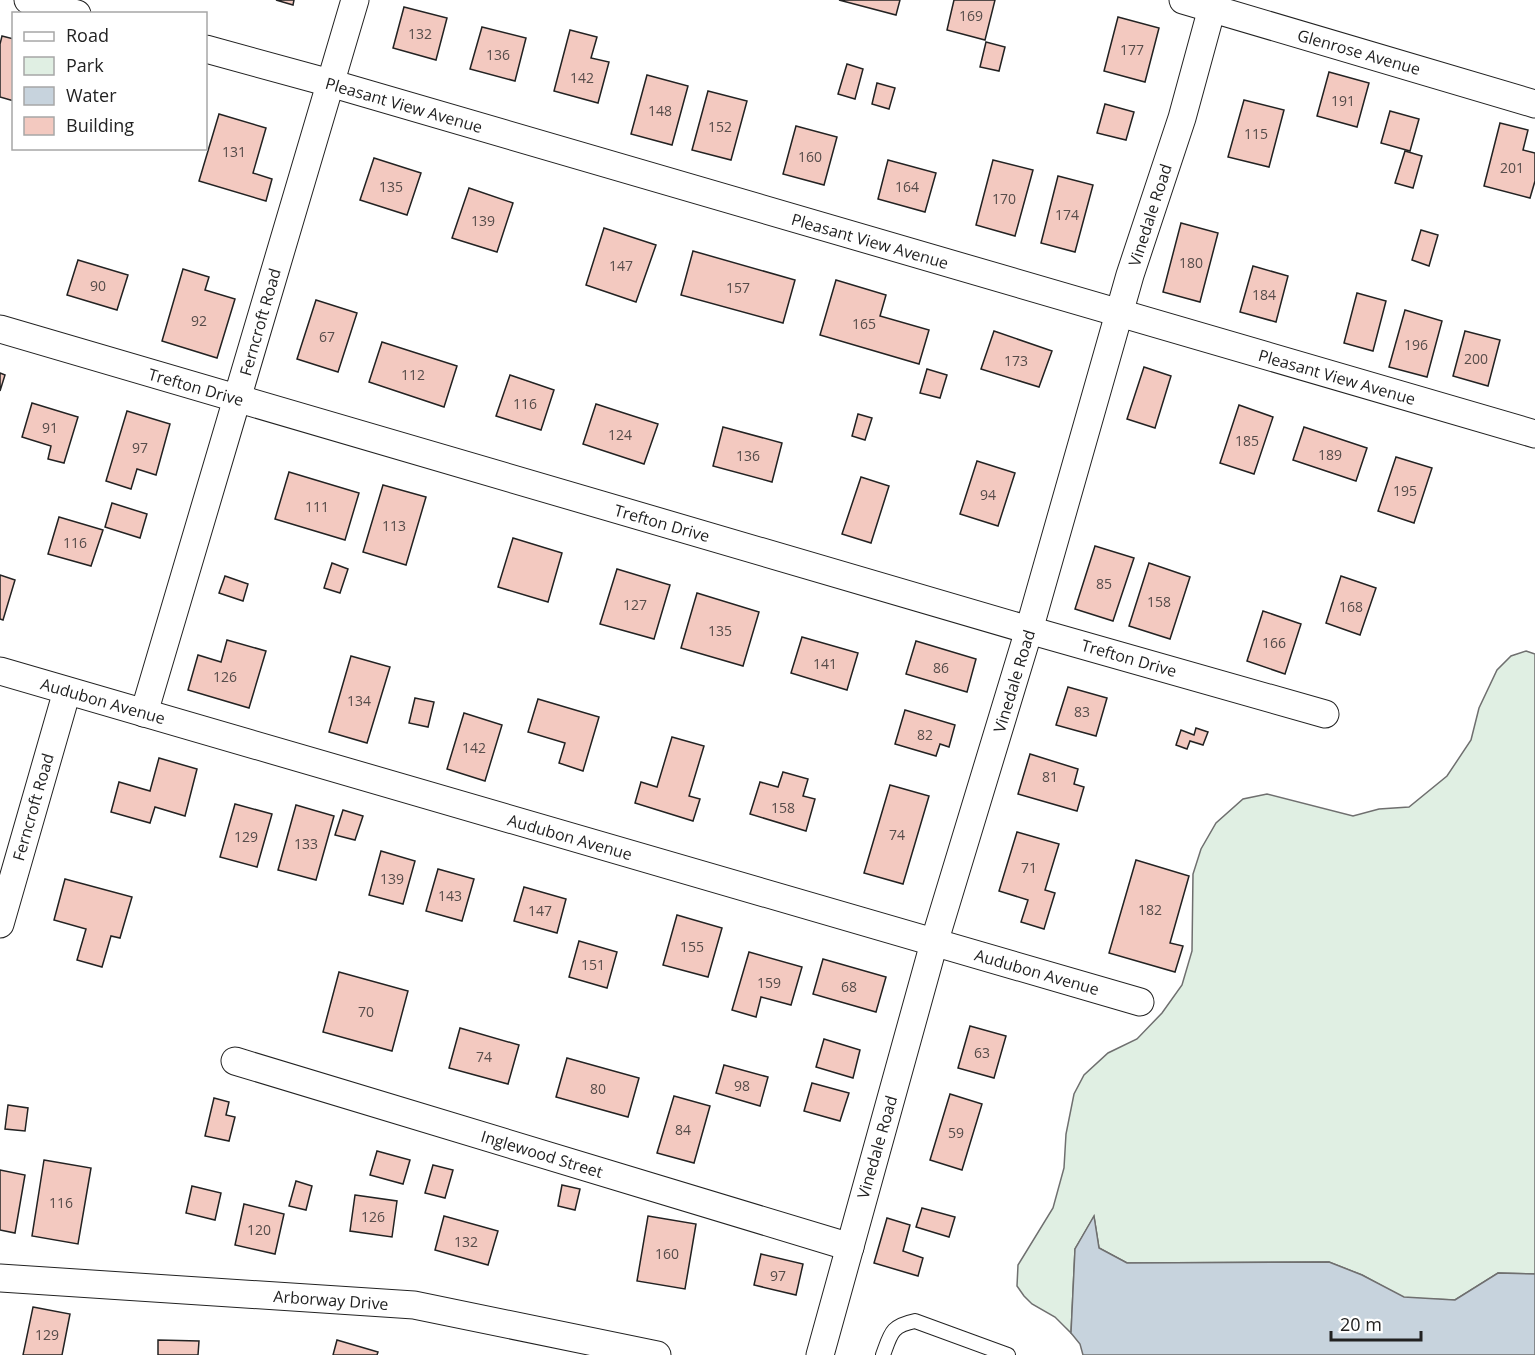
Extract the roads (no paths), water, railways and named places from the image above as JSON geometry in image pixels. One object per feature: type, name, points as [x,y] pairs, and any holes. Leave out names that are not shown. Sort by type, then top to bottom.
[{"type":"street","points":[[28,0],[70,12]]},
{"type":"street","name":"Ferncroft Road","points":[[144,713],[355,0]]},
{"type":"street","name":"Glenrose Avenue","points":[[1183,0],[1535,104]]},
{"type":"street","name":"Vinedale Road","points":[[820,1355],[934,943],[1029,630],[1119,313],[1182,118],[1212,8]]},
{"type":"street","name":"Pleasant View Avenue","points":[[207,49],[330,83],[1535,434]]},
{"type":"street","name":"Trefton Drive","points":[[0,329],[1029,630],[1325,714]]},
{"type":"street","name":"Audubon Avenue","points":[[0,672],[1140,1002]]},
{"type":"street","name":"Ferncroft Road","points":[[0,924],[67,691]]},
{"type":"street","name":"Inglewood Street","points":[[235,1061],[850,1246]]},
{"type":"street","name":"Arborway Drive","points":[[0,1278],[414,1305],[657,1355]]},
{"type":"lane","points":[[883,1355],[891,1333],[900,1324],[915,1321],[1008,1355]]},
{"type":"water","points":[[1094,1216],[1099,1248],[1127,1263],[1329,1262],[1362,1275],[1404,1297],[1455,1300],[1498,1273],[1535,1274],[1535,1355],[1083,1355],[1080,1344],[1071,1333],[1075,1249]]}]
